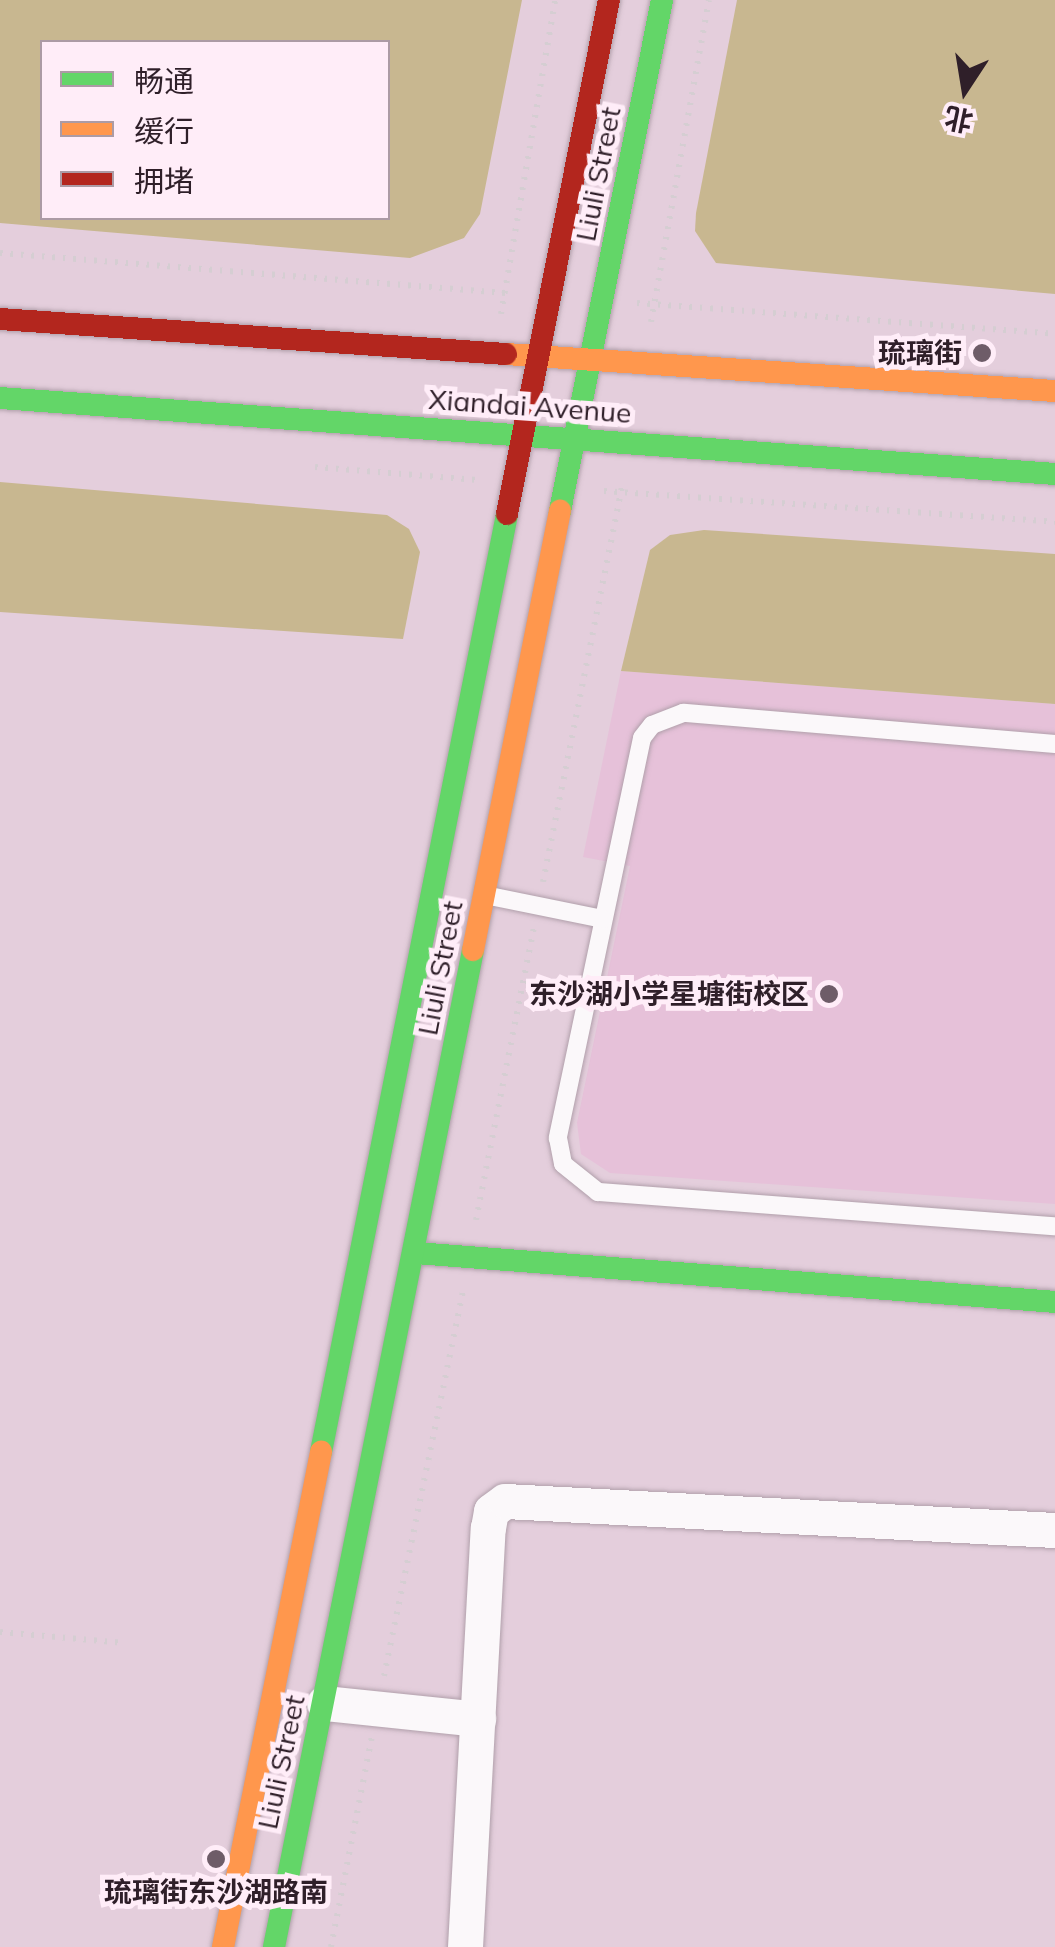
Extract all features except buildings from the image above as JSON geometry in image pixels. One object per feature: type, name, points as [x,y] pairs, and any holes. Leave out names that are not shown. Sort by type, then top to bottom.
[{"type":"main road","name":"Liuli Street","points":[[223,1947],[609,0]]},
{"type":"main road","name":"Liuli Street","points":[[274,1947],[416,1253],[662,0]]},
{"type":"main road","name":"Xiandai Avenue","points":[[0,319],[538,360],[1055,391]]},
{"type":"main road","name":"Xiandai Avenue","points":[[0,398],[1055,474]]},
{"type":"main road","points":[[416,1253],[1055,1302]]},
{"type":"street","points":[[465,1947],[491,1511],[506,1501],[1055,1530]]},
{"type":"street","points":[[324,1703],[478,1719]]},
{"type":"lane","points":[[1055,744],[683,713],[666,718],[642,738],[558,1138],[563,1164],[578,1182],[598,1192],[1055,1226]]},
{"type":"lane","points":[[485,894],[602,919]]},
{"type":"path","points":[[644,366],[709,0]]},
{"type":"path","points":[[330,1947],[631,444]]},
{"type":"path","points":[[0,1632],[125,1643]]},
{"type":"shaded area","points":[[0,0],[522,0],[480,214],[464,238],[410,258],[0,223]]},
{"type":"shaded area","points":[[737,0],[1055,0],[1055,294],[716,263],[695,231],[696,213]]},
{"type":"shaded area","points":[[0,482],[387,515],[409,529],[420,552],[403,639],[0,612]]},
{"type":"shaded area","points":[[704,530],[1055,554],[1055,704],[621,671],[650,550],[670,535]]},
{"type":"shaded area","name":"东沙湖小学星塘街校区","points":[[621,671],[1055,704],[1055,1204],[610,1173],[581,1154],[577,1123],[630,866],[583,857]]},
{"type":"traffic: fast","points":[[560,511],[662,0]]},
{"type":"traffic: fast","points":[[0,398],[1055,474]]},
{"type":"traffic: fast","points":[[321,1452],[507,514]]},
{"type":"traffic: fast","points":[[274,1947],[473,950]]},
{"type":"traffic: fast","points":[[416,1253],[1055,1302]]},
{"type":"traffic: slow","points":[[506,354],[1055,391]]},
{"type":"traffic: slow","points":[[473,950],[560,511]]},
{"type":"traffic: slow","points":[[223,1947],[321,1452]]},
{"type":"traffic: jam","points":[[507,514],[609,0]]},
{"type":"traffic: jam","points":[[0,319],[506,354]]},
{"type":"place","name":"琉璃街","points":[[982,353]]},
{"type":"place","name":"东沙湖小学星塘街校区","points":[[829,994]]},
{"type":"place","name":"琉璃街东沙湖路南","points":[[216,1859]]}]
